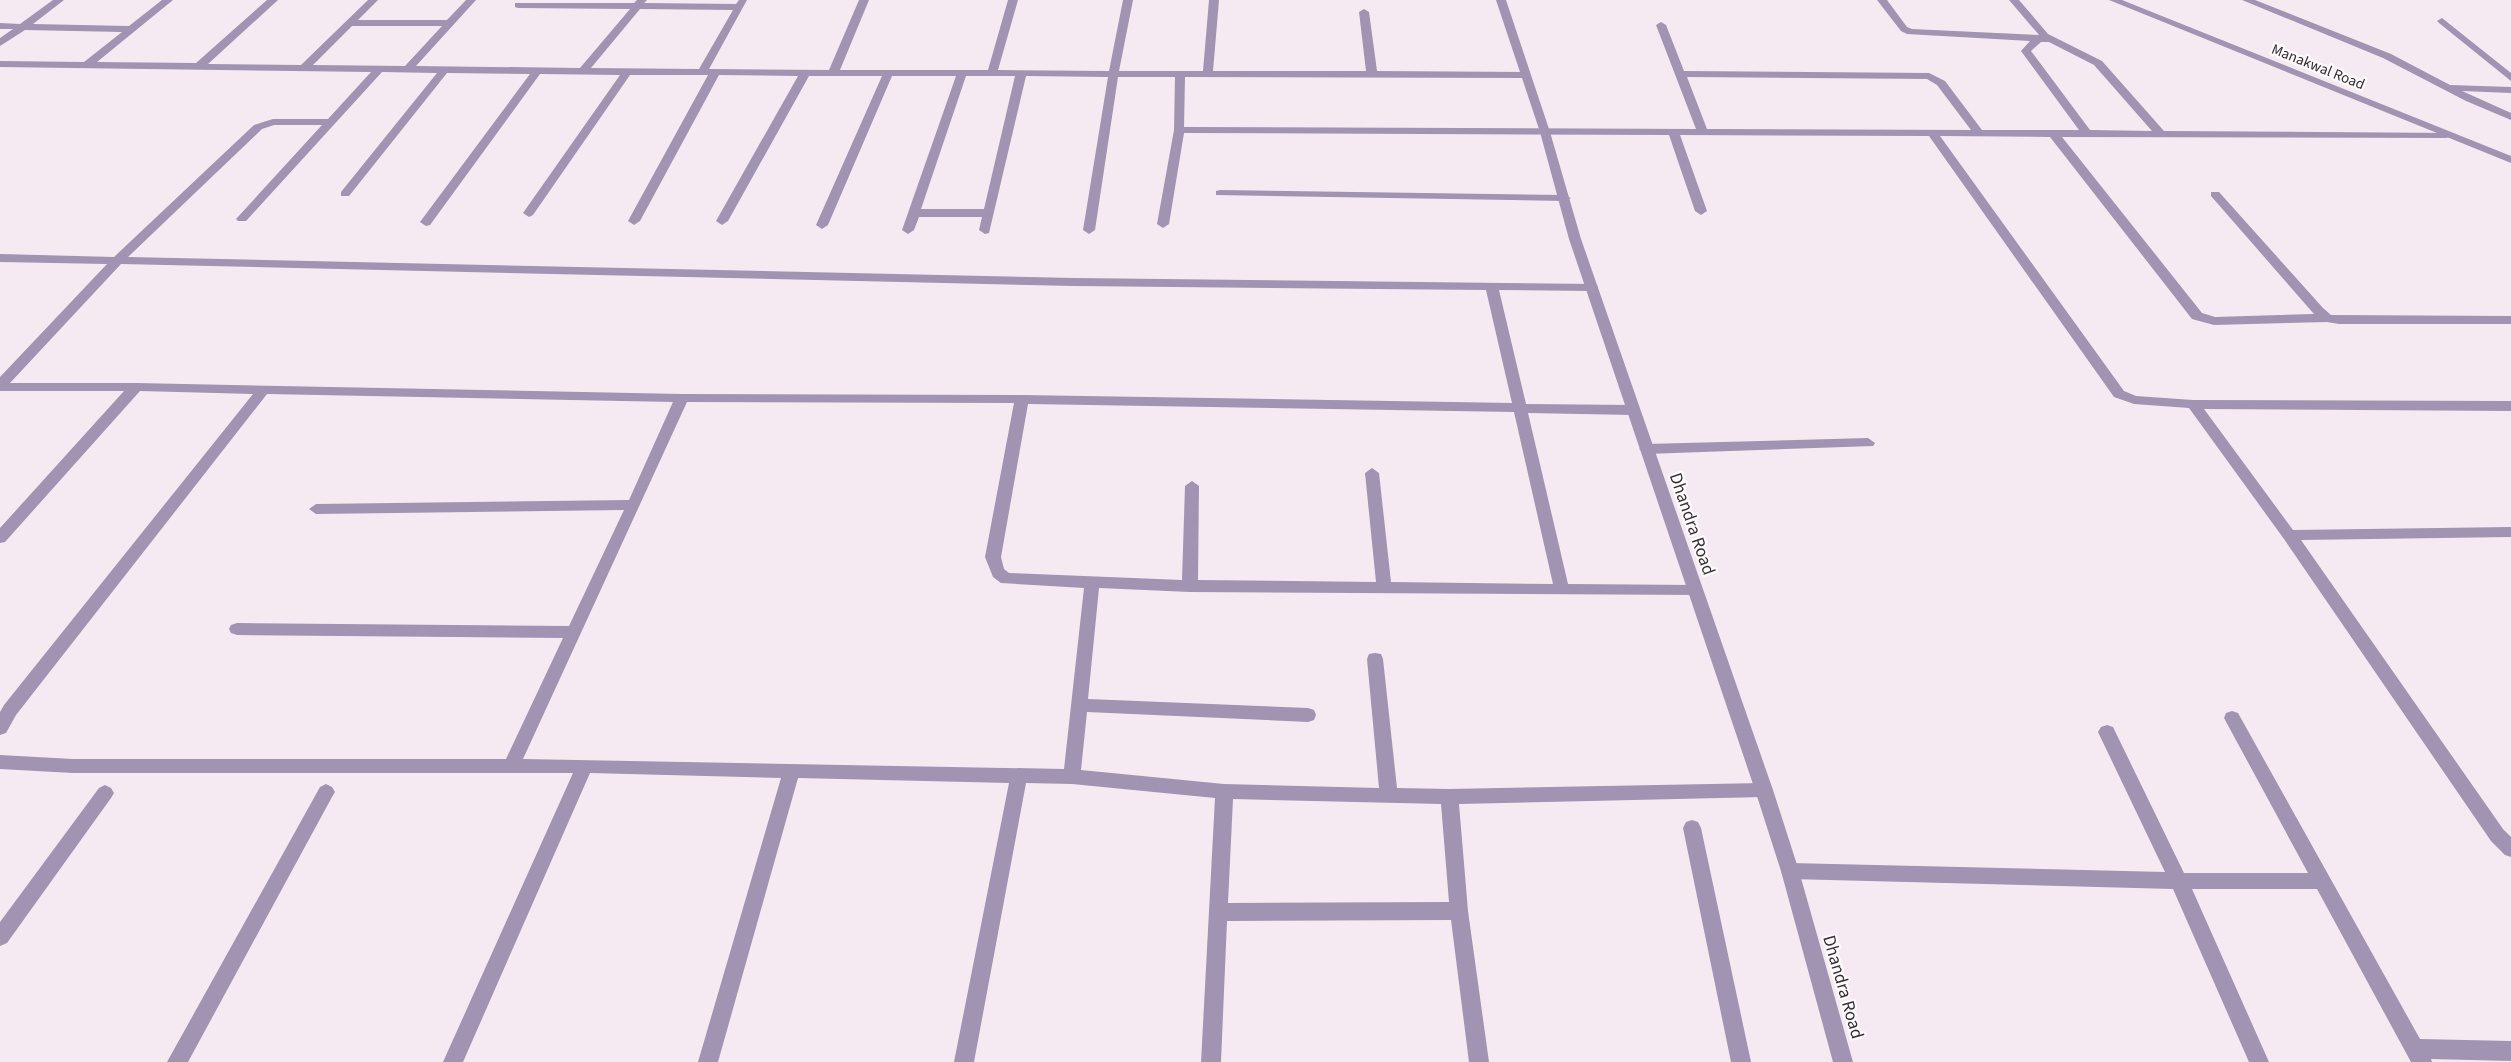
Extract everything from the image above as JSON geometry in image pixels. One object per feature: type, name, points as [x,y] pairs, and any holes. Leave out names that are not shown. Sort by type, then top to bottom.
[{"type":"street","points":[[0,43],[59,0]]},
{"type":"street","points":[[88,64],[168,0]]},
{"type":"street","points":[[199,66],[273,0]]},
{"type":"street","points":[[305,67],[373,0]]},
{"type":"street","points":[[409,68],[471,0]]},
{"type":"street","points":[[833,73],[864,0]]},
{"type":"street","points":[[992,74],[1013,0]]},
{"type":"street","points":[[1089,230],[1113,75],[1128,0]]},
{"type":"street","points":[[1208,75],[1214,0]]},
{"type":"street","name":"Dhandra Road","points":[[1501,0],[1545,132],[1575,239],[1764,790],[1790,871],[1844,1062]]},
{"type":"street","points":[[1882,0],[1904,29],[1910,33],[2050,39],[2086,54],[2098,63],[2161,134]]},
{"type":"street","points":[[2014,0],[2050,39]]},
{"type":"street","name":"Manakwal Road","points":[[2114,0],[2511,160]]},
{"type":"street","points":[[2247,0],[2378,52],[2511,117]]},
{"type":"street","points":[[583,71],[640,2]]},
{"type":"street","points":[[518,5],[640,2],[741,4],[702,72]]},
{"type":"street","points":[[1364,12],[1372,76]]},
{"type":"street","points":[[2442,21],[2511,78]]},
{"type":"street","points":[[350,23],[450,23]]},
{"type":"street","points":[[0,26],[132,29]]},
{"type":"street","points":[[1661,26],[1702,130]]},
{"type":"street","points":[[2038,39],[2026,51],[2087,134]]},
{"type":"street","points":[[0,64],[888,74],[1526,75]]},
{"type":"street","points":[[243,219],[380,68]]},
{"type":"street","points":[[345,194],[445,69]]},
{"type":"street","points":[[426,222],[538,70]]},
{"type":"street","points":[[634,221],[716,71]]},
{"type":"street","points":[[529,213],[627,72]]},
{"type":"street","points":[[722,221],[805,73]]},
{"type":"street","points":[[822,225],[888,74]]},
{"type":"street","points":[[908,231],[962,74]]},
{"type":"street","points":[[985,231],[1021,74]]},
{"type":"street","points":[[1163,224],[1179,130],[1180,74]]},
{"type":"street","points":[[1681,74],[1929,76],[1941,83],[1979,133]]},
{"type":"street","points":[[2447,87],[2511,90]]},
{"type":"street","points":[[0,386],[117,261],[258,127],[273,122],[329,122]]},
{"type":"street","points":[[1179,130],[1545,132],[1702,130],[2446,135]]},
{"type":"street","points":[[1673,131],[1701,211]]},
{"type":"street","points":[[1932,133],[2120,394],[2134,400],[2193,404],[2511,406]]},
{"type":"street","points":[[2054,134],[2197,316],[2214,321],[2327,318],[2339,321],[2511,321]]},
{"type":"street","points":[[1220,193],[1565,198]]},
{"type":"street","points":[[2215,194],[2318,311],[2327,318]]},
{"type":"street","points":[[915,213],[989,213]]},
{"type":"street","points":[[0,258],[1063,282],[1592,286]]},
{"type":"street","points":[[1492,286],[1562,590]]},
{"type":"street","points":[[0,386],[682,398],[1022,399],[1633,410]]},
{"type":"street","points":[[0,538],[136,387]]},
{"type":"street","points":[[0,728],[10,710],[263,390]]},
{"type":"street","points":[[511,766],[682,398]]},
{"type":"street","points":[[1022,399],[993,557],[996,570],[1006,579],[1190,586],[1695,591]]},
{"type":"street","points":[[2193,404],[2289,535],[2497,835],[2511,849]]},
{"type":"street","points":[[1646,449],[1868,443]]},
{"type":"street","points":[[1372,473],[1384,588]]},
{"type":"street","points":[[1190,586],[1192,486]]},
{"type":"street","points":[[316,509],[634,505]]},
{"type":"street","points":[[2289,535],[2511,532]]},
{"type":"street","points":[[1072,777],[1092,583]]},
{"type":"street","points":[[237,629],[573,632]]},
{"type":"street","points":[[1376,659],[1389,795]]},
{"type":"street","points":[[1079,705],[1308,715]]},
{"type":"street","points":[[2232,718],[2419,1056],[2511,1051]]},
{"type":"street","points":[[2107,732],[2179,881],[2259,1062]]},
{"type":"street","points":[[0,762],[73,766],[585,766],[792,770],[1072,777],[1224,791],[1449,797],[1764,790]]},
{"type":"street","points":[[453,1062],[585,766]]},
{"type":"street","points":[[708,1062],[792,770]]},
{"type":"street","points":[[964,1062],[1019,776]]},
{"type":"street","points":[[1211,1062],[1224,791]]},
{"type":"street","points":[[177,1062],[326,792]]},
{"type":"street","points":[[0,937],[105,793]]},
{"type":"street","points":[[1449,797],[1459,911],[1479,1062]]},
{"type":"street","points":[[1692,828],[1741,1062]]},
{"type":"street","points":[[1790,871],[2179,881],[2322,881]]},
{"type":"street","points":[[1218,912],[1459,911]]}]
